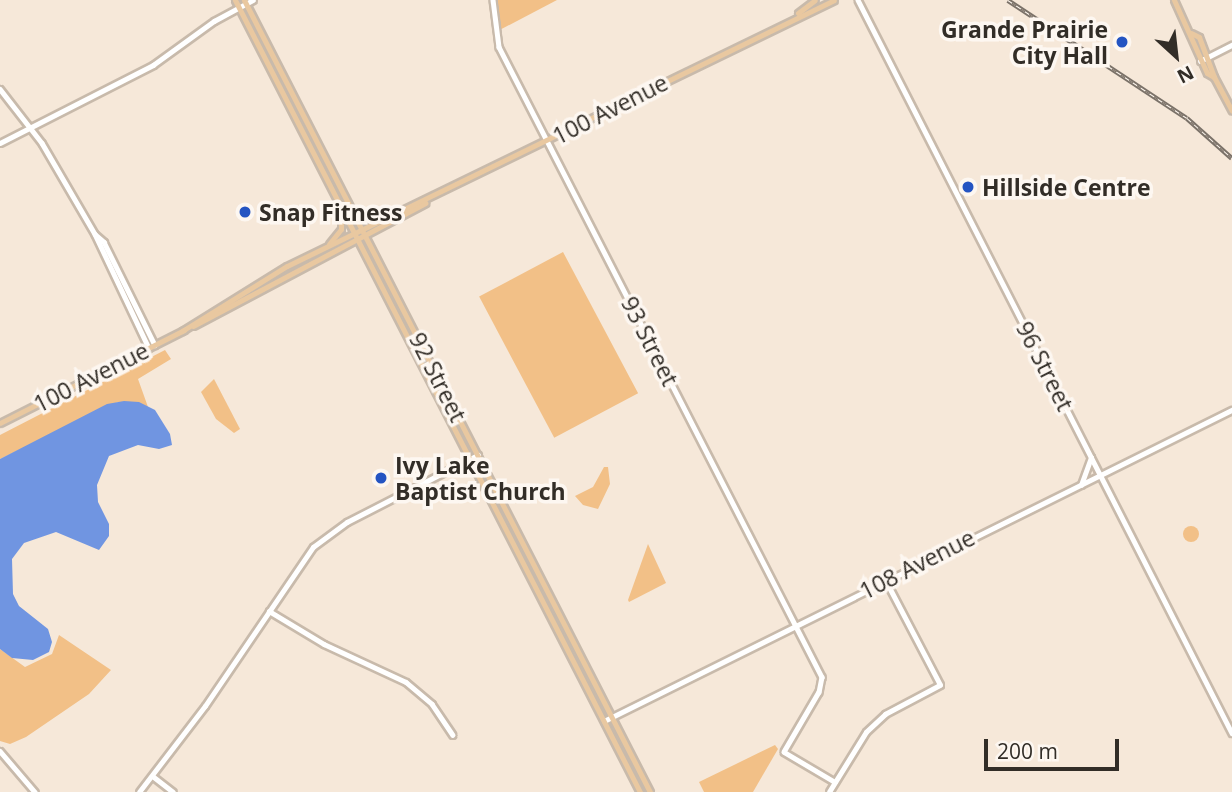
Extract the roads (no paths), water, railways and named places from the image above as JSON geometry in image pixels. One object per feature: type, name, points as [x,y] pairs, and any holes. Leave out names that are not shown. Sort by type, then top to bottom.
[{"type":"main road","name":"92 Street","points":[[235,0],[640,792]]},
{"type":"main road","name":"100 Avenue","points":[[793,18],[815,0]]},
{"type":"main road","name":"100 Avenue","points":[[182,331],[233,296],[328,245],[355,233],[364,233],[834,0]]},
{"type":"main road","points":[[1174,0],[1191,33],[1200,61],[1214,77],[1232,111]]},
{"type":"main road","name":"92 Street","points":[[245,2],[650,792]]},
{"type":"main road","points":[[1191,33],[1199,37],[1209,57],[1214,77]]},
{"type":"main road","name":"100 Avenue","points":[[0,424],[359,240],[364,233],[384,219],[427,201]]},
{"type":"main road","points":[[328,245],[341,229],[341,206]]},
{"type":"main road","points":[[354,215],[384,219]]},
{"type":"street","points":[[0,143],[153,65],[245,2],[253,0]]},
{"type":"street","name":"93 Street","points":[[493,0],[499,47],[822,677],[819,692],[784,752],[835,782]]},
{"type":"street","name":"96 Street","points":[[858,0],[1232,733]]},
{"type":"street","points":[[1200,61],[1232,45]]},
{"type":"street","points":[[0,89],[32,126],[94,234],[152,346]]},
{"type":"street","name":"108 Avenue","points":[[604,722],[885,580],[1232,410]]},
{"type":"street","points":[[139,792],[154,777],[270,611],[304,557],[328,534],[478,455]]},
{"type":"street","points":[[1081,485],[1091,457]]},
{"type":"street","points":[[829,792],[866,732],[885,714],[940,685],[885,580]]},
{"type":"street","points":[[270,611],[324,644],[406,682],[432,704],[453,735]]},
{"type":"street","points":[[0,751],[35,792]]},
{"type":"street","points":[[154,777],[173,792]]},
{"type":"water","points":[[139,402],[155,410],[170,434],[172,445],[159,449],[138,445],[109,456],[97,485],[98,502],[109,524],[109,536],[99,550],[56,532],[24,543],[12,559],[13,594],[19,606],[48,629],[52,642],[49,652],[33,660],[12,658],[0,649],[0,459],[107,404]]},
{"type":"railway","points":[[1008,0],[1187,118],[1232,158]]},
{"type":"place","name":"Grande Prairie City Hall","points":[[1122,42]]},
{"type":"place","name":"Hillside Centre","points":[[968,187]]},
{"type":"place","name":"Snap Fitness","points":[[245,212]]},
{"type":"place","name":"Ivy Lake Baptist Church","points":[[381,478]]}]
